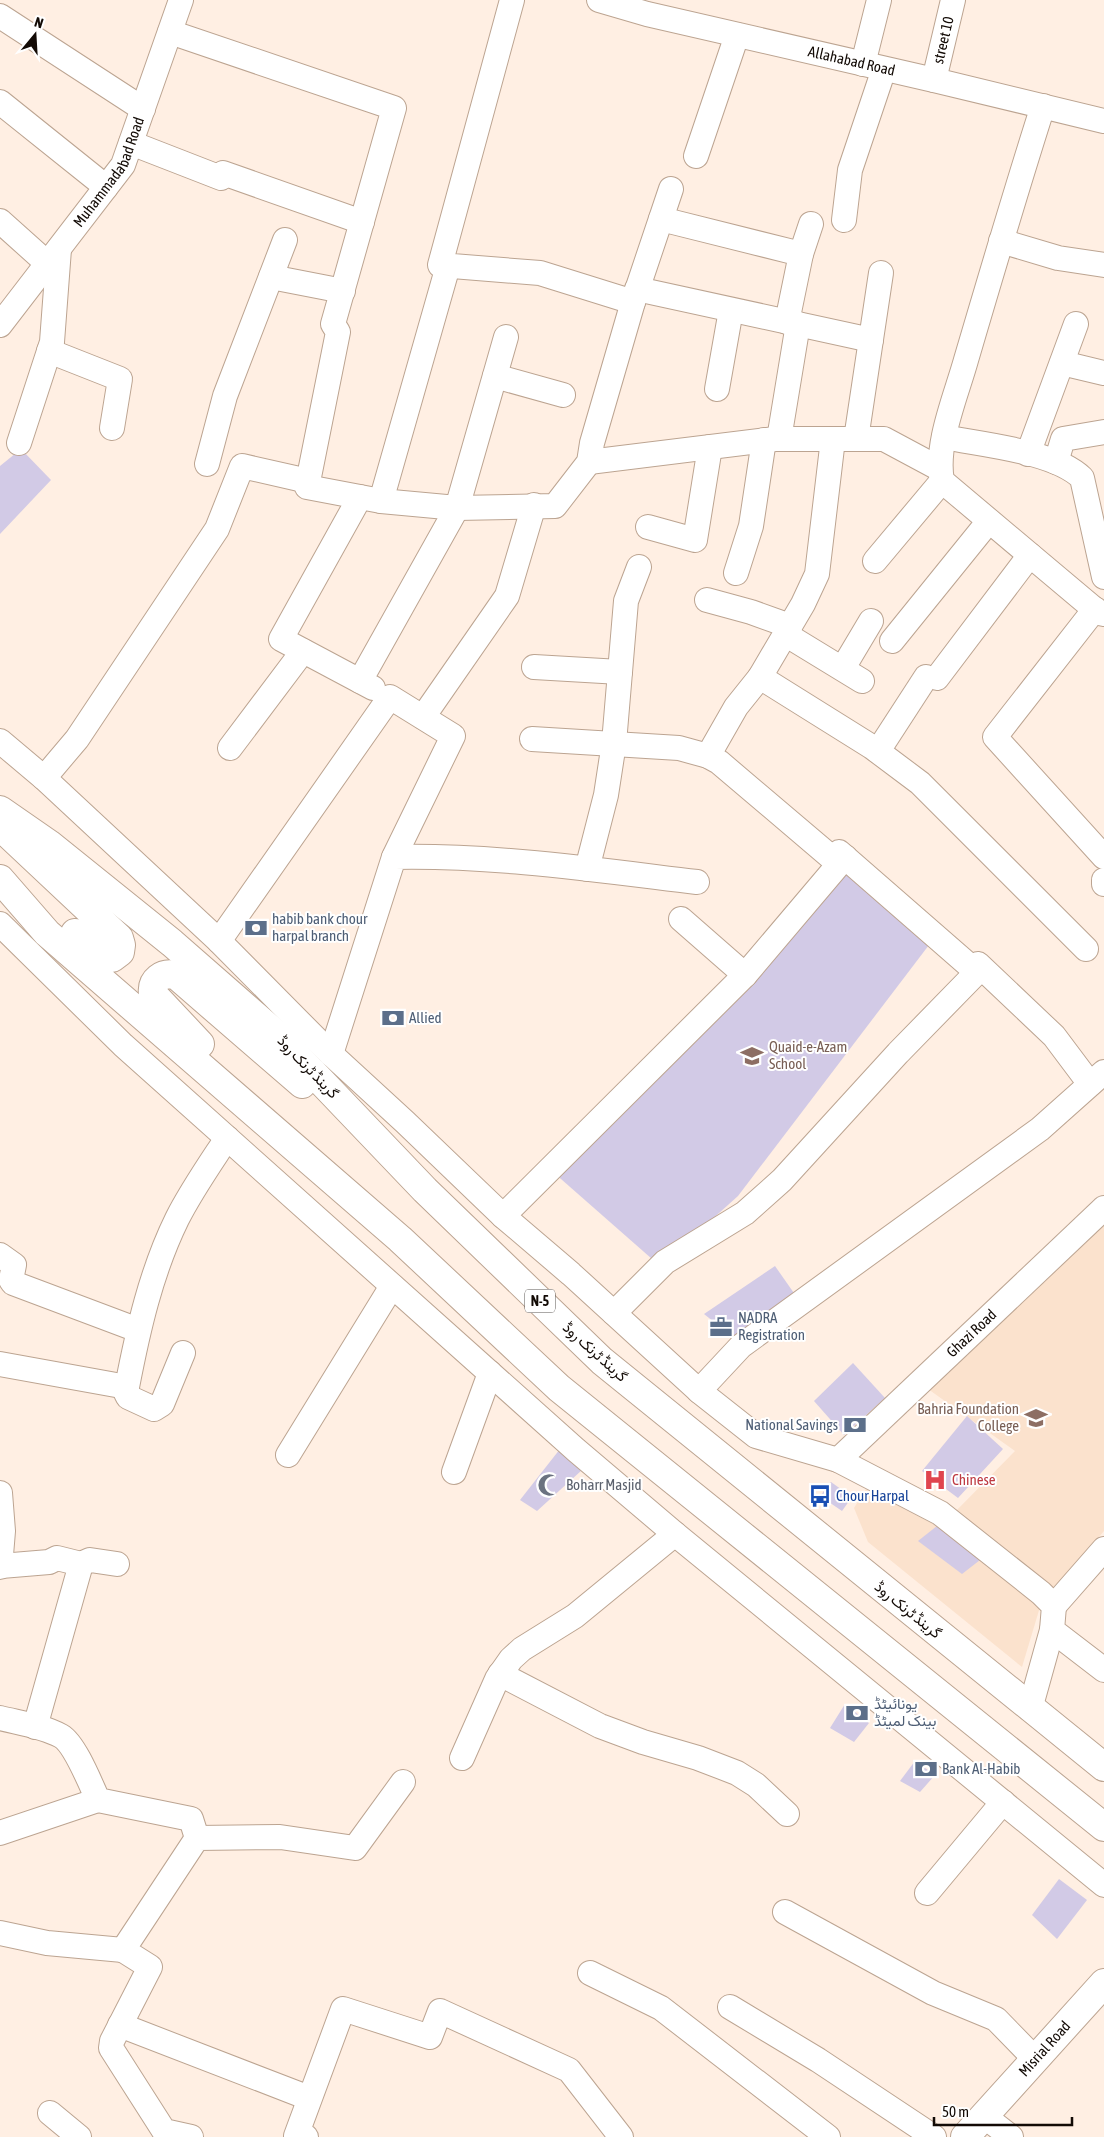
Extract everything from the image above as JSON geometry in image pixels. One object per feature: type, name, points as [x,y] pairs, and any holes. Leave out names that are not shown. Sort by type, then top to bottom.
[{"type":"main road","name":"گرینڈ ٹرنک روڈ","points":[[0,810],[49,844],[172,943],[276,1034],[425,1190],[602,1361],[1104,1767]]},
{"type":"main road","points":[[0,826],[119,938],[121,948],[118,954],[112,958],[101,956],[0,867]]},
{"type":"main road","points":[[0,879],[48,933],[400,1239]]},
{"type":"main road","points":[[425,1190],[176,975],[164,975],[156,980],[152,989],[156,999],[400,1239],[559,1388],[1104,1827]]},
{"type":"main road","name":"Misrial Road","points":[[965,2137],[1104,1983]]},
{"type":"street","name":"Muhammadabad Road","points":[[0,325],[123,165],[181,0]]},
{"type":"street","points":[[512,0],[440,265],[540,273],[635,295],[731,310],[871,340]]},
{"type":"street","name":"Allahabad Road","points":[[599,0],[648,7],[737,35],[1104,121]]},
{"type":"street","points":[[844,220],[850,170],[873,66],[879,0]]},
{"type":"street","name":"street 10","points":[[934,80],[953,0]]},
{"type":"street","points":[[0,16],[143,108]]},
{"type":"street","points":[[170,32],[394,108],[333,324],[338,332],[308,484]]},
{"type":"street","points":[[696,156],[737,35]]},
{"type":"street","points":[[0,102],[106,187]]},
{"type":"street","points":[[875,561],[941,475],[944,437],[1001,241],[1043,106]]},
{"type":"street","points":[[130,143],[221,178],[223,173],[362,222]]},
{"type":"street","points":[[44,778],[77,738],[217,528],[242,466],[370,499],[457,508],[555,506],[590,452],[635,295],[671,189]]},
{"type":"street","points":[[661,219],[801,254]]},
{"type":"street","points":[[0,221],[54,256],[52,342],[19,443]]},
{"type":"street","points":[[736,573],[751,526],[771,440],[792,323],[801,254],[811,224]]},
{"type":"street","points":[[207,464],[225,396],[285,240]]},
{"type":"street","points":[[1001,241],[1058,258],[1104,265]]},
{"type":"street","points":[[331,1054],[394,857],[453,736],[390,697],[281,639],[370,499],[448,266]]},
{"type":"street","points":[[856,439],[881,273]]},
{"type":"street","points":[[271,277],[343,291]]},
{"type":"street","points":[[717,389],[731,310]]},
{"type":"street","points":[[1028,454],[1076,324]]},
{"type":"street","points":[[360,681],[457,508],[506,337]]},
{"type":"street","points":[[49,351],[120,379],[112,428]]},
{"type":"street","points":[[1062,363],[1104,373]]},
{"type":"street","points":[[495,376],[563,395]]},
{"type":"street","points":[[1056,462],[1063,439],[1104,432]]},
{"type":"street","points":[[944,437],[1028,454],[1056,462],[1074,470],[1082,478],[1097,518],[1104,578]]},
{"type":"street","points":[[708,756],[736,707],[760,677],[817,574],[833,439]]},
{"type":"street","points":[[590,452],[710,447],[771,440],[884,439],[941,475],[989,521],[1099,612],[996,737],[1104,857]]},
{"type":"street","points":[[648,527],[695,540],[710,447]]},
{"type":"street","points":[[423,717],[507,596],[534,505]]},
{"type":"street","points":[[892,641],[989,521]]},
{"type":"street","points":[[878,752],[931,678],[1030,555]]},
{"type":"street","points":[[587,868],[606,795],[614,743],[626,601],[639,567]]},
{"type":"street","points":[[707,600],[751,612],[787,630],[862,681]]},
{"type":"street","points":[[843,668],[872,621]]},
{"type":"street","points":[[230,748],[303,651]]},
{"type":"street","points":[[534,667],[620,672]]},
{"type":"street","points":[[760,677],[878,752],[920,782],[1086,949]]},
{"type":"street","points":[[219,941],[390,697]]},
{"type":"street","points":[[532,739],[680,748],[708,756],[726,767],[832,858],[838,852],[845,857],[972,968],[978,964],[1097,1078],[1040,1129],[741,1346],[699,1391]]},
{"type":"street","points":[[0,741],[44,778],[219,941],[331,1054],[503,1216],[614,1313],[699,1391],[756,1436],[838,1460],[940,1513],[1054,1606]]},
{"type":"street","points":[[394,857],[434,857],[587,868],[697,882]]},
{"type":"street","points":[[503,1216],[745,975],[845,857]]},
{"type":"street","points":[[681,919],[745,975]]},
{"type":"street","points":[[0,924],[123,1045],[576,1450],[1104,1885]]},
{"type":"street","points":[[614,1313],[665,1262],[745,1213],[782,1180],[898,1053],[981,968]]},
{"type":"street","points":[[183,1353],[159,1408],[154,1409],[135,1402],[128,1397],[126,1393],[138,1330],[160,1262],[177,1219],[198,1182],[227,1138]]},
{"type":"street","name":"Ghazi Road","points":[[838,1460],[1104,1208]]},
{"type":"street","points":[[0,1256],[14,1265],[11,1280],[13,1283],[138,1330]]},
{"type":"street","points":[[288,1455],[392,1286]]},
{"type":"street","points":[[0,1364],[127,1387]]},
{"type":"street","points":[[454,1472],[490,1373]]},
{"type":"street","points":[[0,1493],[3,1531],[1,1567],[49,1562],[57,1558],[81,1564],[90,1560],[117,1564]]},
{"type":"street","points":[[462,1758],[500,1674],[511,1659],[575,1616],[676,1534]]},
{"type":"street","points":[[1030,1709],[1052,1630],[1054,1606],[1104,1549]]},
{"type":"street","points":[[35,1727],[81,1564]]},
{"type":"street","points":[[1052,1630],[1104,1670]]},
{"type":"street","points":[[500,1674],[600,1726],[643,1742],[698,1758],[736,1773],[756,1785],[788,1814]]},
{"type":"street","points":[[0,1718],[35,1727],[62,1737],[83,1765],[98,1800]]},
{"type":"street","points":[[197,1838],[280,1837],[355,1848],[403,1782]]},
{"type":"street","points":[[0,1834],[98,1800],[191,1819],[197,1838]]},
{"type":"street","points":[[927,1893],[1003,1802]]},
{"type":"street","points":[[123,1950],[197,1838]]},
{"type":"street","points":[[785,1912],[933,1993],[996,2019],[1035,2059]]},
{"type":"street","points":[[0,1933],[46,1943],[123,1950],[150,1967],[112,2041],[111,2048],[162,2134],[191,2137]]},
{"type":"street","points":[[590,1973],[661,2008],[828,2137]]},
{"type":"street","points":[[730,2007],[818,2060],[934,2137]]},
{"type":"street","points":[[299,2137],[309,2098],[343,2009],[430,2037],[440,2011],[569,2070],[621,2137]]},
{"type":"street","points":[[120,2025],[309,2098]]},
{"type":"street","points":[[50,2113],[79,2137]]},
{"type":"street","points":[[984,2116],[1011,2137]]},
{"type":"shaded area","name":"Bahria Foundation College","points":[[1104,1221],[1104,1531],[1054,1589],[955,1512],[1015,1451],[921,1384]]},
{"type":"shaded area","points":[[866,1489],[937,1526],[1040,1607],[1022,1667],[868,1542],[854,1508]]},
{"type":"building","points":[[21,449],[51,480],[0,534],[0,466]]},
{"type":"building","name":"Quaid-e-Azam School","points":[[840,859],[932,941],[738,1196],[660,1266],[553,1172]]},
{"type":"building","points":[[775,1266],[796,1296],[734,1338],[704,1314]]},
{"type":"building","points":[[853,1363],[885,1398],[844,1435],[814,1401]]},
{"type":"building","points":[[967,1416],[1003,1449],[958,1498],[922,1471]]},
{"type":"building","name":"Boharr Masjid","points":[[560,1449],[582,1470],[537,1511],[520,1500]]},
{"type":"building","points":[[831,1482],[852,1497],[842,1511],[820,1496]]},
{"type":"building","points":[[937,1526],[980,1560],[962,1574],[918,1541]]},
{"type":"building","points":[[845,1704],[869,1723],[854,1742],[830,1728]]},
{"type":"building","points":[[915,1761],[935,1775],[920,1792],[900,1781]]},
{"type":"building","points":[[1059,1879],[1087,1900],[1057,1939],[1032,1915]]},
{"type":"place","name":"habib bank chour harpal branch","points":[[256,928]]},
{"type":"place","name":"Allied","points":[[393,1018]]},
{"type":"place","name":"Quaid-e-Azam School","points":[[752,1056]]},
{"type":"place","name":"NADRA Registration","points":[[721,1327]]},
{"type":"place","name":"Bahria Foundation College","points":[[1036,1418]]},
{"type":"place","name":"National Savings","points":[[855,1425]]},
{"type":"place","name":"Chinese","points":[[935,1480]]},
{"type":"place","name":"Boharr Masjid","points":[[549,1485]]},
{"type":"place","name":"Chour Harpal","points":[[820,1496]]},
{"type":"place","name":"یونائیٹڈ بینک لمیٹڈ","points":[[857,1713]]},
{"type":"place","name":"Bank Al-Habib","points":[[926,1769]]}]
